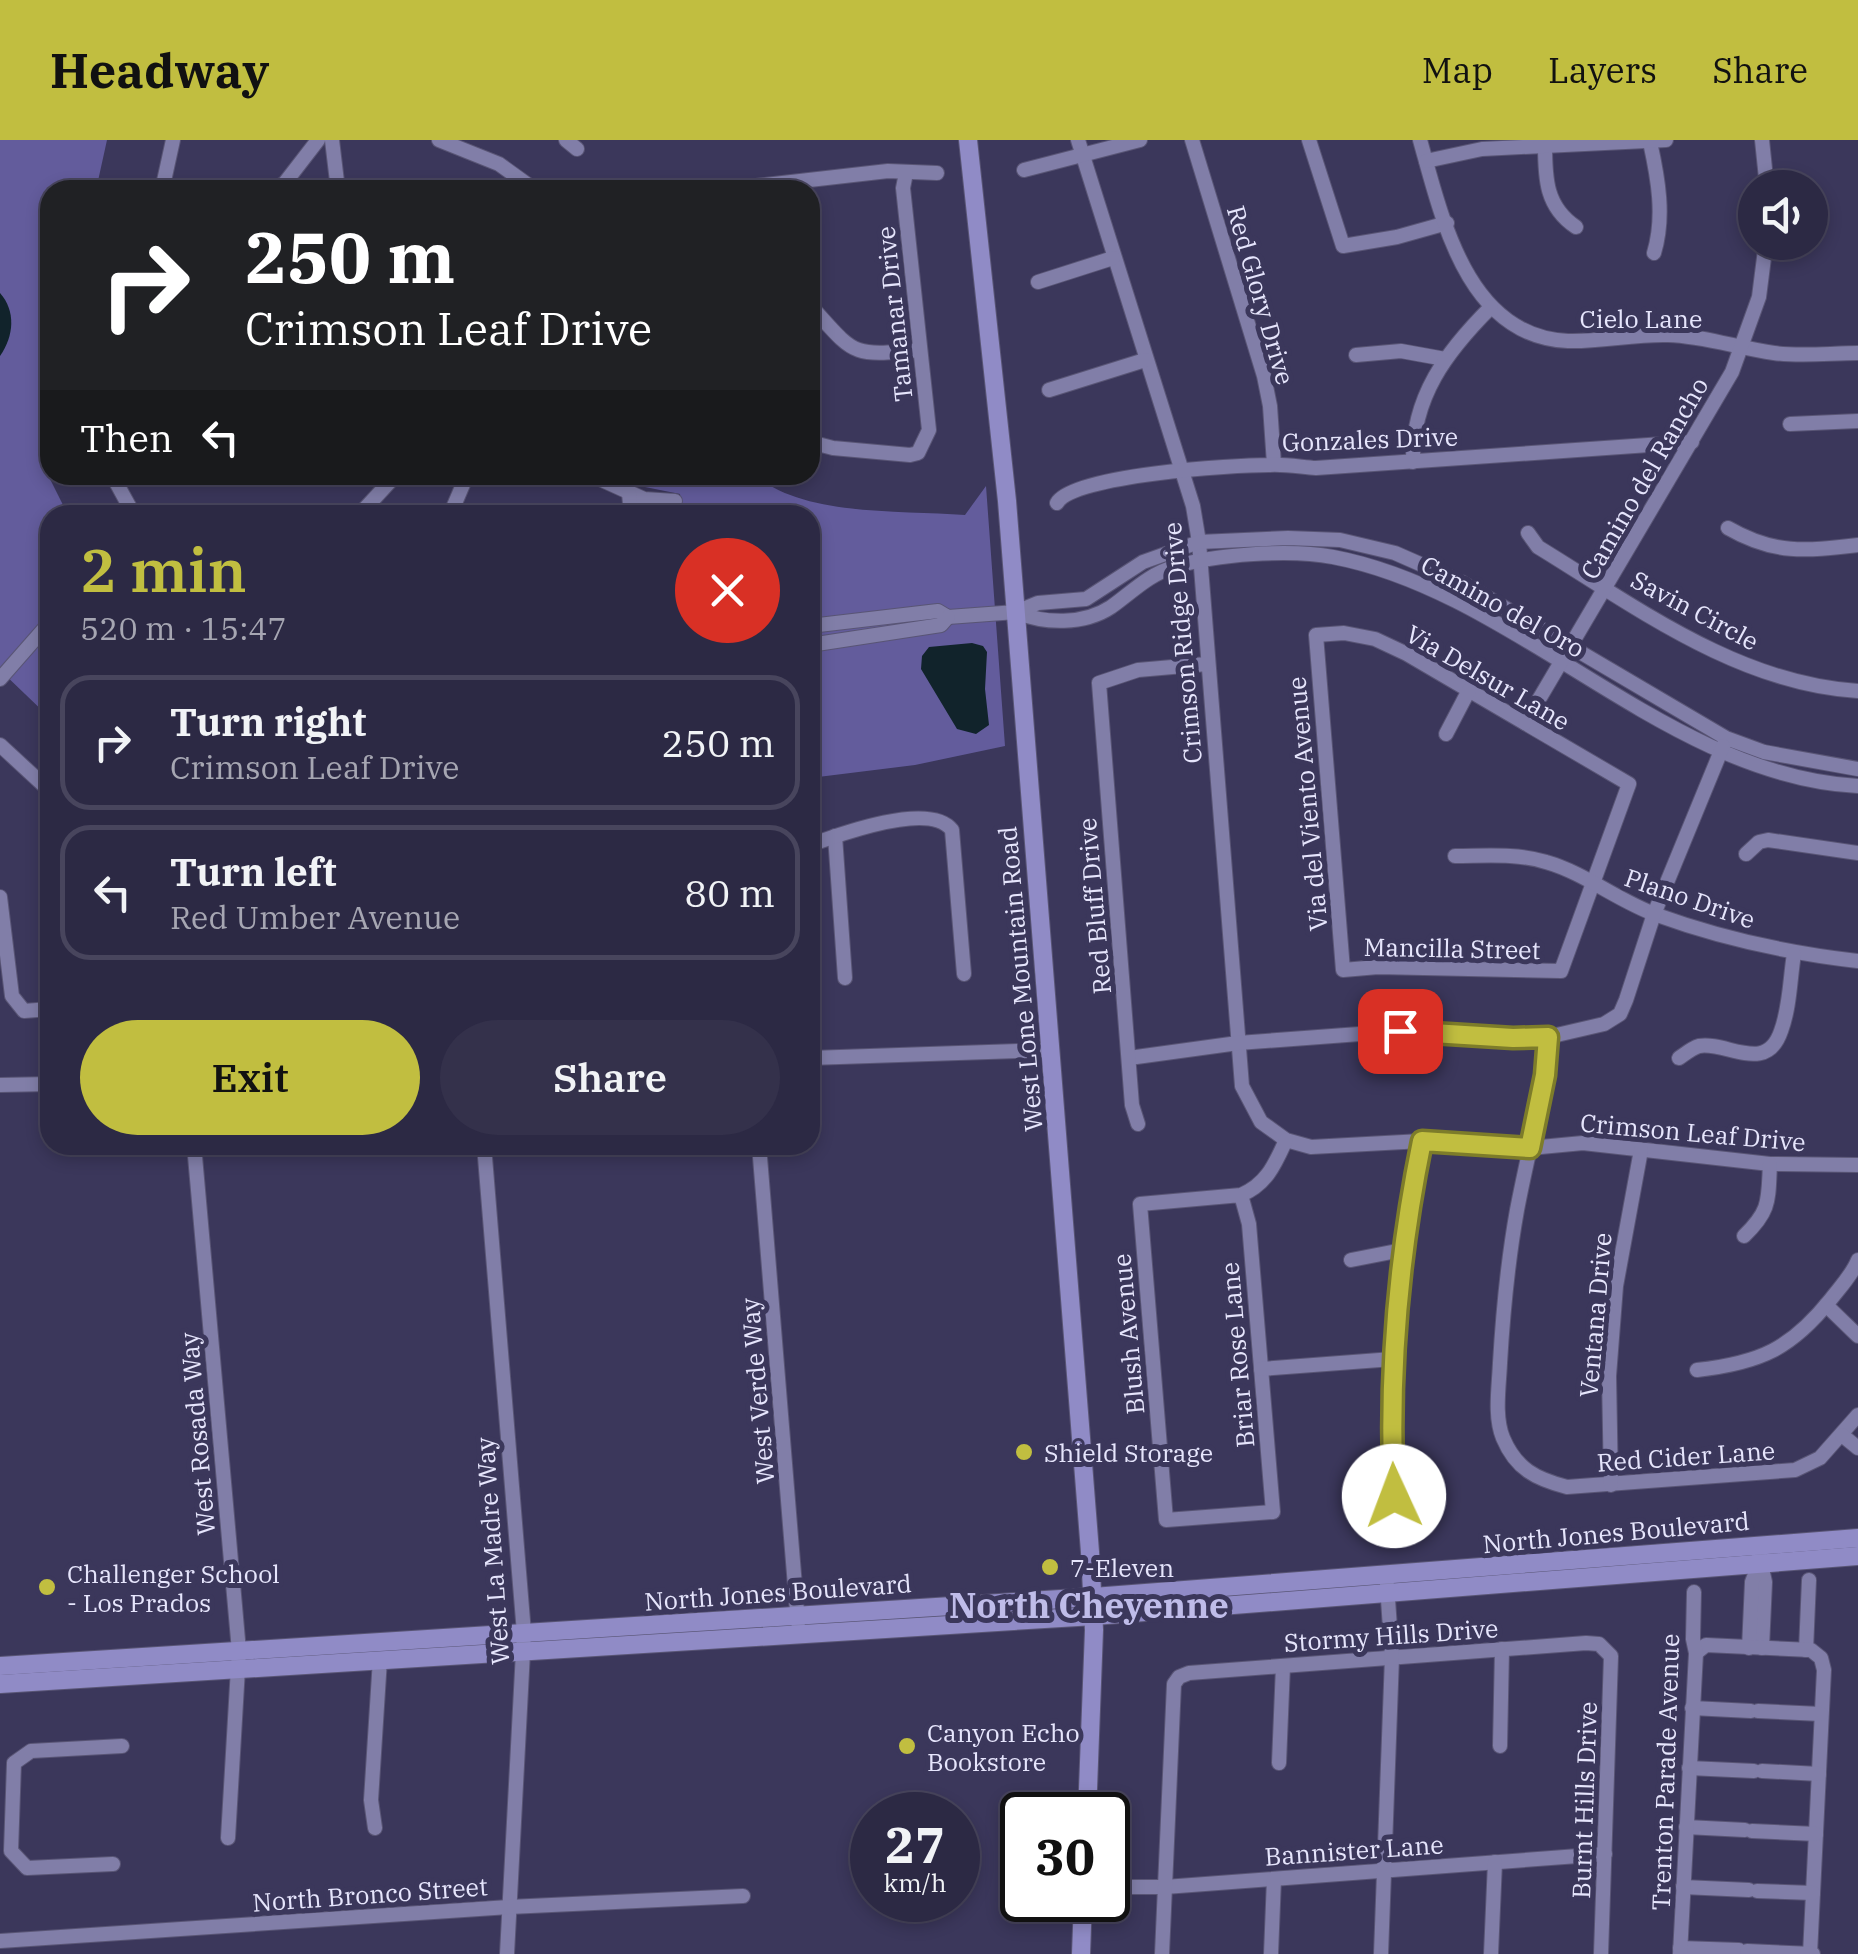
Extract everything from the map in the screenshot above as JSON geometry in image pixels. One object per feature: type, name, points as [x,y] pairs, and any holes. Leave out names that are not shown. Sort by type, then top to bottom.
[{"type":"main road","name":"West Lone Mountain Road","points":[[968,140],[1016,612],[1093,1606],[1088,1792]]},
{"type":"main road","name":"North Jones Boulevard","points":[[1759,1555],[1858,1538]]},
{"type":"main road","name":"North Jones Boulevard","points":[[0,1684],[239,1660],[1093,1606],[1759,1555],[1858,1556]]},
{"type":"main road","name":"North Jones Boulevard","points":[[0,1666],[380,1660],[524,1642]]},
{"type":"main road","points":[[1081,1954],[1082,1922]]},
{"type":"street","points":[[164,180],[173,140]]},
{"type":"street","points":[[287,180],[318,140]]},
{"type":"street","points":[[332,140],[337,180]]},
{"type":"street","points":[[439,140],[499,164],[521,180]]},
{"type":"street","name":"Crimson Ridge Drive","points":[[1078,140],[1193,506],[1242,1086],[1254,1114],[1286,1140]]},
{"type":"street","points":[[1024,170],[1140,140]]},
{"type":"street","name":"Red Glory Drive","points":[[1192,140],[1264,376],[1274,464]]},
{"type":"street","points":[[1309,140],[1342,246],[1447,223]]},
{"type":"street","points":[[1413,462],[1416,419],[1426,390],[1445,360],[1491,307],[1472,285],[1420,140]]},
{"type":"street","points":[[1426,161],[1482,150],[1666,140]]},
{"type":"street","points":[[1762,140],[1766,170]]},
{"type":"street","points":[[1650,142],[1659,198],[1659,236],[1654,253]]},
{"type":"street","points":[[1545,145],[1548,188],[1558,215],[1576,227]]},
{"type":"street","points":[[819,180],[888,172],[937,174]]},
{"type":"street","name":"Tamanar Drive","points":[[820,445],[910,455],[922,448],[929,430],[903,188],[906,173]]},
{"type":"street","points":[[1038,282],[1114,258]]},
{"type":"street","name":"Camino del Rancho","points":[[1525,723],[1692,442],[1743,347],[1759,297],[1764,260]]},
{"type":"street","name":"Cielo Lane","points":[[1491,307],[1515,325],[1540,336],[1567,340],[1670,335],[1776,354],[1858,353]]},
{"type":"street","points":[[820,316],[855,350],[870,354],[920,350]]},
{"type":"street","points":[[1356,355],[1400,351],[1445,360]]},
{"type":"street","points":[[1050,390],[1145,360]]},
{"type":"street","points":[[1790,424],[1858,421]]},
{"type":"street","name":"Gonzales Drive","points":[[1057,503],[1060,496],[1088,484],[1180,470],[1274,464],[1316,468],[1692,442]]},
{"type":"street","points":[[369,505],[389,485]]},
{"type":"street","points":[[612,485],[644,499],[675,500]]},
{"type":"street","points":[[629,493],[630,505]]},
{"type":"street","points":[[1728,528],[1766,547],[1798,552],[1858,545]]},
{"type":"street","name":"Savin Circle","points":[[1528,533],[1538,546],[1606,588],[1734,660],[1782,677],[1858,691]]},
{"type":"street","name":"Camino del Oro","points":[[1016,612],[1038,602],[1086,599],[1143,562],[1199,542],[1340,540],[1394,553],[1461,582],[1723,745],[1858,769]]},
{"type":"street","name":"Camino del Oro","points":[[1016,612],[1040,622],[1077,619],[1108,609],[1132,588],[1170,567],[1200,561],[1276,555],[1329,556],[1383,570],[1450,598],[1561,663],[1796,778],[1858,786]]},
{"type":"street","points":[[820,625],[938,612],[948,617],[1016,612]]},
{"type":"street","points":[[820,643],[941,625],[948,617]]},
{"type":"street","points":[[0,680],[40,634]]},
{"type":"street","name":"Via Delsur Lane","points":[[1316,635],[1375,639],[1407,654],[1628,784],[1592,884]]},
{"type":"street","name":"Via del Viento Avenue","points":[[1316,635],[1343,970]]},
{"type":"street","name":"Red Bluff Drive","points":[[1138,1124],[1132,1105],[1099,683],[1138,670],[1207,664]]},
{"type":"street","points":[[1446,734],[1470,690]]},
{"type":"street","points":[[0,745],[40,782]]},
{"type":"street","points":[[1129,1058],[1238,1043],[1400,1031],[1548,1037],[1604,1024],[1620,1014],[1654,914],[1723,745]]},
{"type":"street","points":[[820,841],[923,817],[946,822],[952,830],[964,974]]},
{"type":"street","points":[[835,836],[845,978]]},
{"type":"street","points":[[1746,854],[1758,842],[1768,840],[1858,853]]},
{"type":"street","name":"Plano Drive","points":[[1455,856],[1522,857],[1546,862],[1623,902],[1728,939],[1794,954],[1858,960]]},
{"type":"street","name":"Mancilla Street","points":[[1343,970],[1378,967],[1560,972],[1592,884]]},
{"type":"street","points":[[0,896],[12,996],[24,1010],[40,1009]]},
{"type":"street","points":[[1679,1058],[1703,1046],[1744,1054],[1769,1049],[1783,1028],[1794,954]]},
{"type":"street","points":[[1530,1148],[1545,1075],[1548,1037]]},
{"type":"street","points":[[820,1058],[1051,1050]]},
{"type":"street","points":[[0,1085],[40,1084]]},
{"type":"street","points":[[1241,1195],[1269,1175],[1286,1140]]},
{"type":"street","name":"Crimson Leaf Drive","points":[[1286,1140],[1311,1146],[1422,1141],[1530,1148],[1583,1143],[1770,1164],[1858,1165]]},
{"type":"street","points":[[1392,1516],[1393,1359],[1402,1250],[1422,1141]]},
{"type":"street","name":"Red Cider Lane","points":[[1530,1148],[1507,1276],[1498,1412],[1501,1434],[1524,1470],[1540,1480],[1566,1487],[1795,1470],[1820,1458],[1858,1415]]},
{"type":"street","name":"Ventana Drive","points":[[1611,1485],[1609,1376],[1616,1286],[1640,1150]]},
{"type":"street","name":"West Rosada Way","points":[[195,1155],[239,1660],[228,1838]]},
{"type":"street","name":"West La Madre Way","points":[[485,1155],[524,1642],[507,1954]]},
{"type":"street","name":"West Verde Way","points":[[761,1155],[798,1625]]},
{"type":"street","points":[[1744,1236],[1763,1218],[1770,1164]]},
{"type":"street","name":"Blush Avenue","points":[[1241,1195],[1140,1204],[1166,1520],[1272,1512]]},
{"type":"street","name":"Briar Rose Lane","points":[[1241,1195],[1249,1224],[1272,1512]]},
{"type":"street","points":[[1351,1260],[1402,1250]]},
{"type":"street","points":[[1697,1370],[1755,1361],[1798,1336],[1858,1260]]},
{"type":"street","points":[[1826,1305],[1858,1336]]},
{"type":"street","points":[[1261,1369],[1393,1359]]},
{"type":"street","points":[[1842,1435],[1858,1448]]},
{"type":"street","points":[[1756,1648],[1752,1582],[1759,1555]]},
{"type":"street","points":[[1806,1650],[1809,1580]]},
{"type":"street","points":[[1381,1954],[1392,1658],[1387,1584]]},
{"type":"street","name":"Trenton Parade Avenue","points":[[1680,1951],[1696,1652],[1694,1592]]},
{"type":"street","name":"Stormy Hills Drive","points":[[1164,1887],[1174,1684],[1179,1677],[1189,1673],[1586,1643],[1606,1649]]},
{"type":"street","points":[[1680,1951],[1811,1954],[1821,1658],[1815,1651],[1706,1645],[1696,1652]]},
{"type":"street","points":[[1500,1746],[1502,1649]]},
{"type":"street","name":"Burnt Hills Drive","points":[[1601,1954],[1611,1656],[1606,1649]]},
{"type":"street","points":[[375,1828],[371,1800],[380,1660]]},
{"type":"street","points":[[1280,1764],[1283,1666]]},
{"type":"street","points":[[1692,1708],[1822,1714]]},
{"type":"street","points":[[113,1864],[27,1868],[10,1852],[6,1819],[14,1764],[31,1751],[122,1746]]},
{"type":"street","points":[[1689,1768],[1818,1774]]},
{"type":"street","points":[[1686,1828],[1816,1834]]},
{"type":"street","name":"Bannister Lane","points":[[1130,1887],[1604,1854]]},
{"type":"street","points":[[1491,1954],[1494,1862]]},
{"type":"street","points":[[1272,1954],[1274,1879]]},
{"type":"street","points":[[1162,1954],[1164,1887]]},
{"type":"street","points":[[1683,1888],[1813,1894]]},
{"type":"street","name":"North Bronco Street","points":[[0,1941],[510,1907],[743,1896]]},
{"type":"shaded area","points":[[0,140],[107,140],[98,180],[40,180],[40,485],[53,485],[63,505],[40,505],[40,708],[0,670]]},
{"type":"shaded area","points":[[635,485],[770,485],[826,505],[965,515],[986,486],[1005,746],[915,765],[820,777],[820,505],[681,505],[680,494]]},
{"type":"water","points":[[0,293],[9,308],[11,324],[0,356]]},
{"type":"water","points":[[972,643],[983,646],[987,652],[985,689],[989,725],[976,734],[957,729],[921,669],[922,656],[929,647]]},
{"type":"place","name":"Shield Storage","points":[[1024,1452]]},
{"type":"place","name":"7-Eleven","points":[[1050,1567]]},
{"type":"place","name":"Challenger School - Los Prados","points":[[47,1587]]},
{"type":"place","name":"Canyon Echo Bookstore","points":[[907,1746]]},
{"type":"district","name":"North Cheyenne","points":[[1089,1605]]},
{"type":"route","points":[[1394,1496],[1393,1359],[1402,1250],[1422,1141],[1530,1148],[1545,1075],[1548,1037],[1400,1031]]}]
